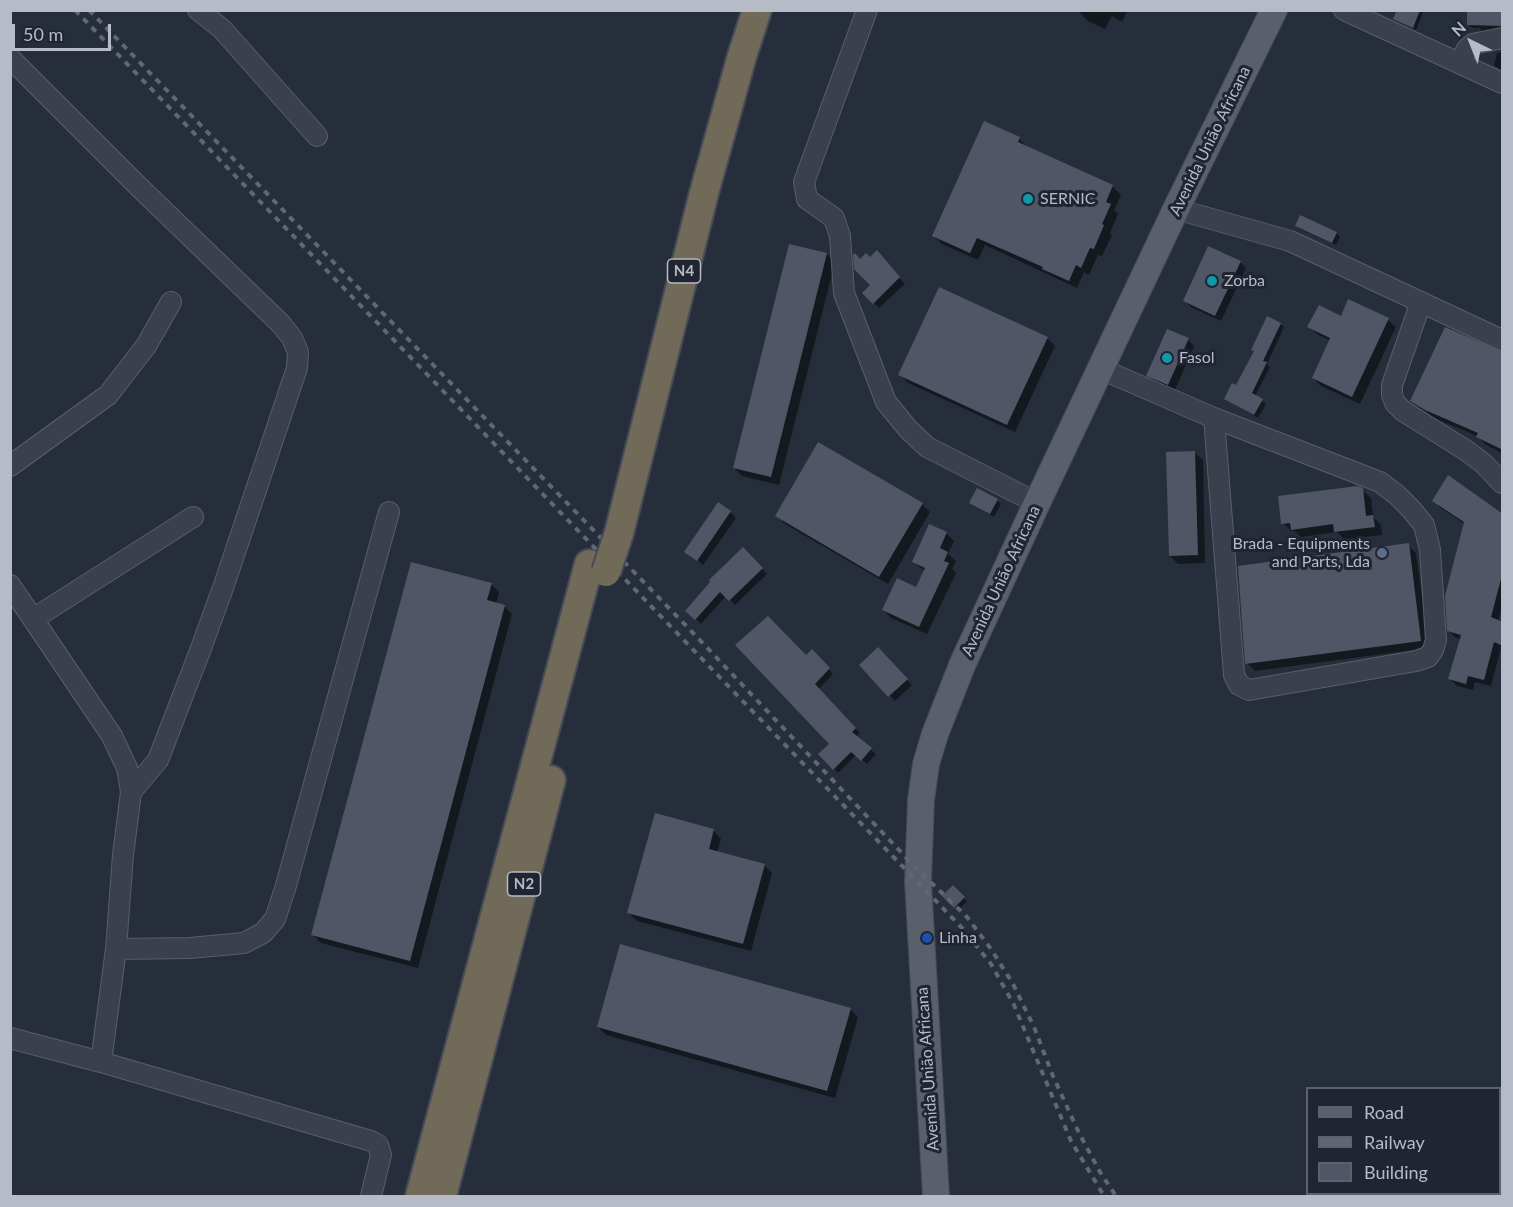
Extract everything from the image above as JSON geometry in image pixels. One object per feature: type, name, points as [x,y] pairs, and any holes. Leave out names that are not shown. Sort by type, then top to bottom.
[{"type":"highway","name":"N4","points":[[610,532],[717,87],[741,10]]},
{"type":"highway","name":"N4","points":[[580,596],[598,568],[610,532],[742,56],[757,10]]},
{"type":"highway","name":"N2","points":[[442,1197],[598,568]]},
{"type":"highway","name":"N2","points":[[420,1197],[580,596]]},
{"type":"main road","name":"Avenida União Africana","points":[[936,1197],[918,882],[921,800],[926,764],[963,663],[1176,209],[1274,10]]},
{"type":"street","points":[[198,10],[222,30],[317,136]]},
{"type":"street","points":[[867,10],[804,182],[807,199],[834,218],[840,236],[844,293],[886,402],[927,447],[1037,503]]},
{"type":"street","points":[[1344,10],[1503,82]]},
{"type":"street","points":[[1460,63],[1467,49],[1473,44],[1503,38]]},
{"type":"street","points":[[10,58],[281,324],[292,338],[298,352],[297,368],[196,662],[158,760],[131,792]]},
{"type":"street","points":[[1176,209],[1290,241],[1503,340]]},
{"type":"street","points":[[10,466],[108,395],[146,346],[171,302]]},
{"type":"street","points":[[1421,302],[1392,385],[1395,403],[1403,411],[1484,464],[1503,483]]},
{"type":"street","points":[[1101,369],[1214,418],[1380,482],[1411,509],[1424,525],[1430,550],[1436,640],[1428,657],[1249,690],[1239,685],[1234,675],[1214,418]]},
{"type":"street","points":[[116,949],[190,948],[244,943],[263,933],[275,919],[389,512]]},
{"type":"street","points":[[33,619],[192,517]]},
{"type":"street","points":[[10,585],[112,736],[127,768],[131,792],[123,855],[116,949],[102,1062]]},
{"type":"street","points":[[10,1038],[102,1062],[358,1136],[378,1145],[381,1155],[371,1197]]},
{"type":"building","points":[[1397,10],[1420,10],[1413,28],[1393,19]]},
{"type":"building","points":[[1467,10],[1503,10],[1503,26],[1467,25]]},
{"type":"building","name":"SERNIC","points":[[984,121],[1020,137],[1018,142],[1113,185],[1106,202],[1111,204],[1094,249],[1090,248],[1081,268],[1076,265],[1069,281],[977,238],[970,253],[932,236]]},
{"type":"building","points":[[1300,215],[1337,232],[1332,243],[1295,226]]},
{"type":"building","points":[[789,244],[827,253],[771,477],[733,468]]},
{"type":"building","name":"Zorba","points":[[1208,246],[1241,261],[1215,316],[1183,301]]},
{"type":"building","points":[[877,250],[900,277],[873,304],[862,293],[870,285],[854,269],[853,255],[855,253],[860,259],[866,253],[870,257]]},
{"type":"building","points":[[939,287],[1048,337],[1007,425],[898,375]]},
{"type":"building","points":[[1348,299],[1389,318],[1352,397],[1312,378],[1330,338],[1307,327],[1319,305],[1341,316]]},
{"type":"building","points":[[1267,316],[1281,323],[1263,361],[1267,362],[1252,393],[1263,399],[1254,415],[1224,399],[1232,383],[1236,385],[1254,351],[1251,350]]},
{"type":"building","points":[[1445,327],[1503,352],[1503,450],[1476,437],[1478,433],[1410,401]]},
{"type":"building","name":"Fasol","points":[[1167,329],[1189,338],[1168,385],[1146,376]]},
{"type":"building","points":[[818,442],[923,503],[879,577],[775,516]]},
{"type":"building","points":[[1195,451],[1198,555],[1169,556],[1166,452]]},
{"type":"building","points":[[1448,475],[1503,514],[1503,571],[1491,617],[1503,622],[1503,646],[1494,642],[1484,680],[1468,676],[1466,684],[1448,679],[1461,635],[1447,631],[1445,596],[1464,522],[1432,501]]},
{"type":"building","points":[[1358,486],[1363,488],[1366,516],[1373,515],[1375,527],[1334,532],[1333,524],[1291,530],[1290,523],[1281,524],[1278,496]]},
{"type":"building","points":[[977,488],[998,499],[990,514],[969,503]]},
{"type":"building","points":[[718,502],[731,511],[697,561],[684,552]]},
{"type":"building","points":[[929,524],[947,532],[940,548],[948,552],[944,561],[949,563],[919,627],[882,610],[897,578],[916,587],[925,568],[912,562]]},
{"type":"building","points":[[1409,543],[1421,641],[1245,664],[1238,566]]},
{"type":"building","points":[[743,547],[763,568],[729,601],[720,592],[695,620],[685,611],[710,582],[709,580]]},
{"type":"building","points":[[411,562],[492,583],[487,600],[505,605],[410,961],[311,935]]},
{"type":"building","points":[[768,616],[806,655],[812,649],[830,668],[815,684],[856,728],[852,732],[872,748],[861,761],[851,752],[833,770],[818,754],[829,744],[735,645]]},
{"type":"building","points":[[878,647],[908,679],[888,697],[859,665]]},
{"type":"building","points":[[655,813],[714,829],[709,849],[765,864],[743,944],[627,913]]},
{"type":"building","points":[[953,885],[965,897],[954,908],[942,896]]},
{"type":"building","points":[[620,944],[851,1008],[827,1091],[597,1027]]},
{"type":"railway","points":[[75,10],[963,929],[991,964],[1014,1005],[1071,1141],[1104,1196]]},
{"type":"railway","points":[[89,10],[696,636],[918,870],[967,917],[1013,984],[1079,1133],[1116,1196]]},
{"type":"place","name":"SERNIC","points":[[1028,199]]},
{"type":"place","name":"Zorba","points":[[1212,281]]},
{"type":"place","name":"Fasol","points":[[1167,358]]},
{"type":"place","name":"Brada - Equipments and Parts, Lda","points":[[1382,553]]},
{"type":"place","name":"Linha","points":[[927,938]]}]
